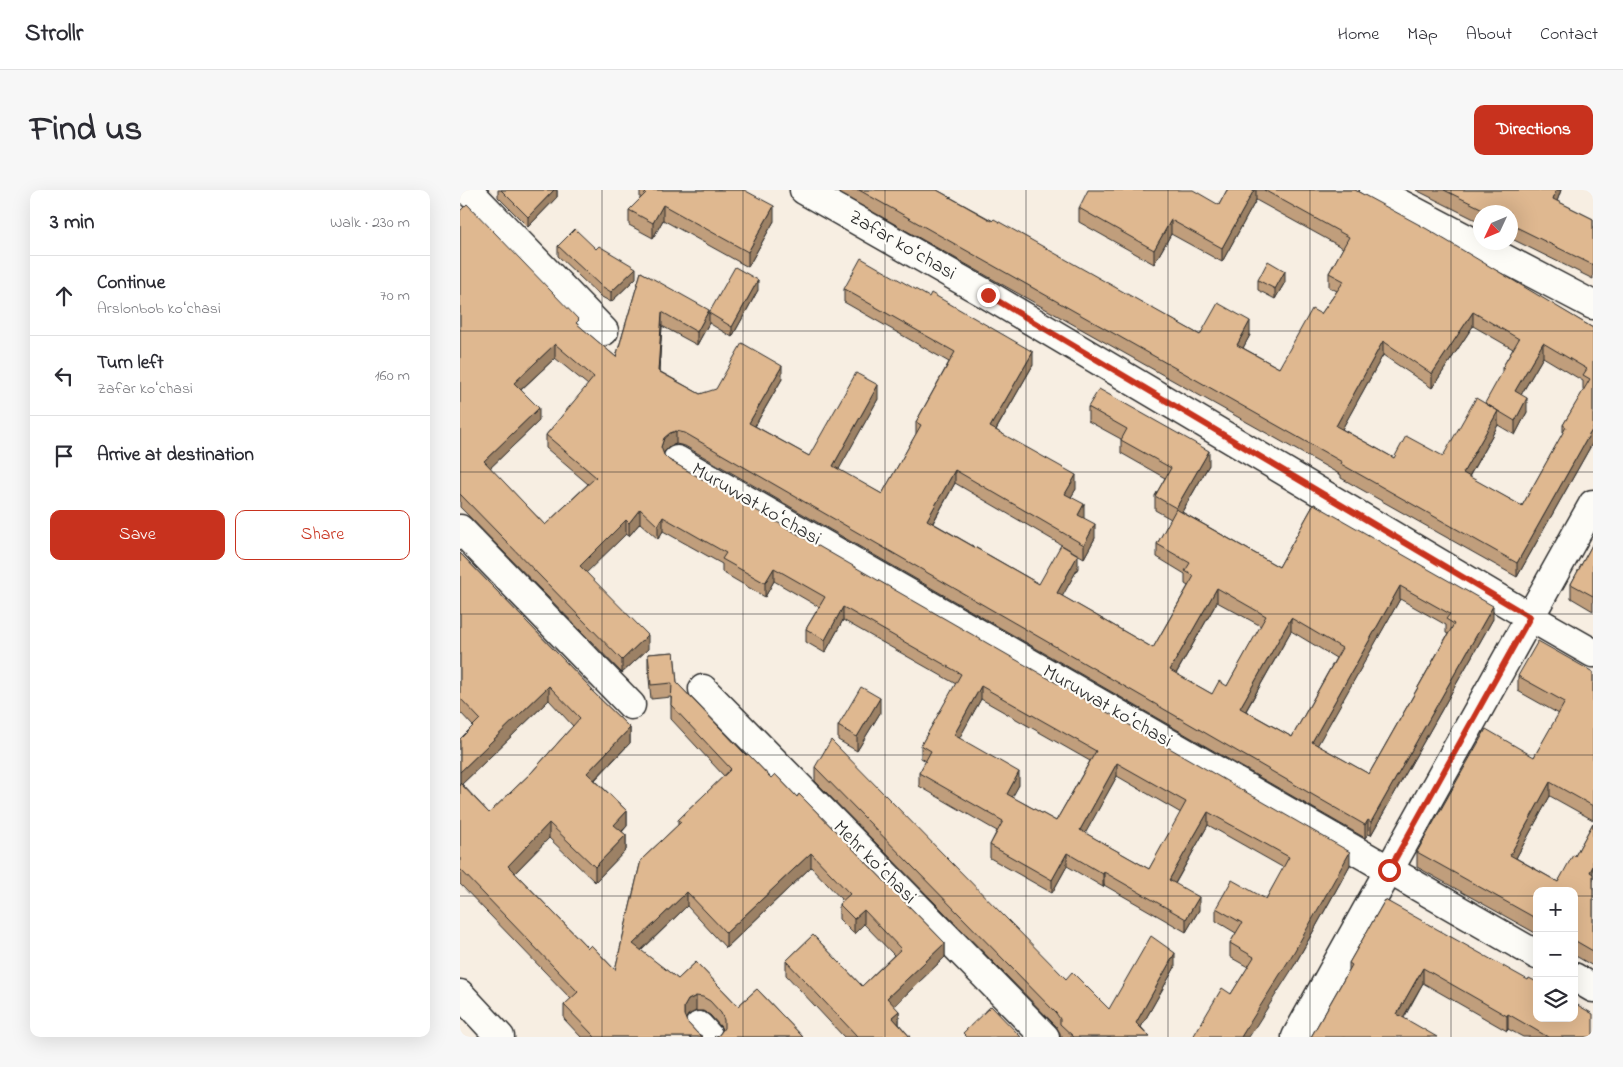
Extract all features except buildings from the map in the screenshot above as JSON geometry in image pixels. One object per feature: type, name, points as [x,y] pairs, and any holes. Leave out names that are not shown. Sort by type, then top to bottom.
[{"type":"street","points":[[468,190],[604,330]]},
{"type":"street","name":"Zafar koʻchasi","points":[[804,190],[988,295],[1593,653]]},
{"type":"street","points":[[1374,190],[1593,305]]},
{"type":"street","name":"Muruvvat koʻchasi","points":[[677,460],[1533,953]]},
{"type":"street","points":[[1296,1037],[1593,504]]},
{"type":"street","points":[[460,529],[632,705]]},
{"type":"street","name":"Mehr koʻchasi","points":[[703,689],[1045,1037]]},
{"type":"street","points":[[1578,979],[1593,988]]},
{"type":"street","points":[[460,994],[494,1035]]},
{"type":"route","points":[[988,295],[1530,617],[1389,870]]}]
